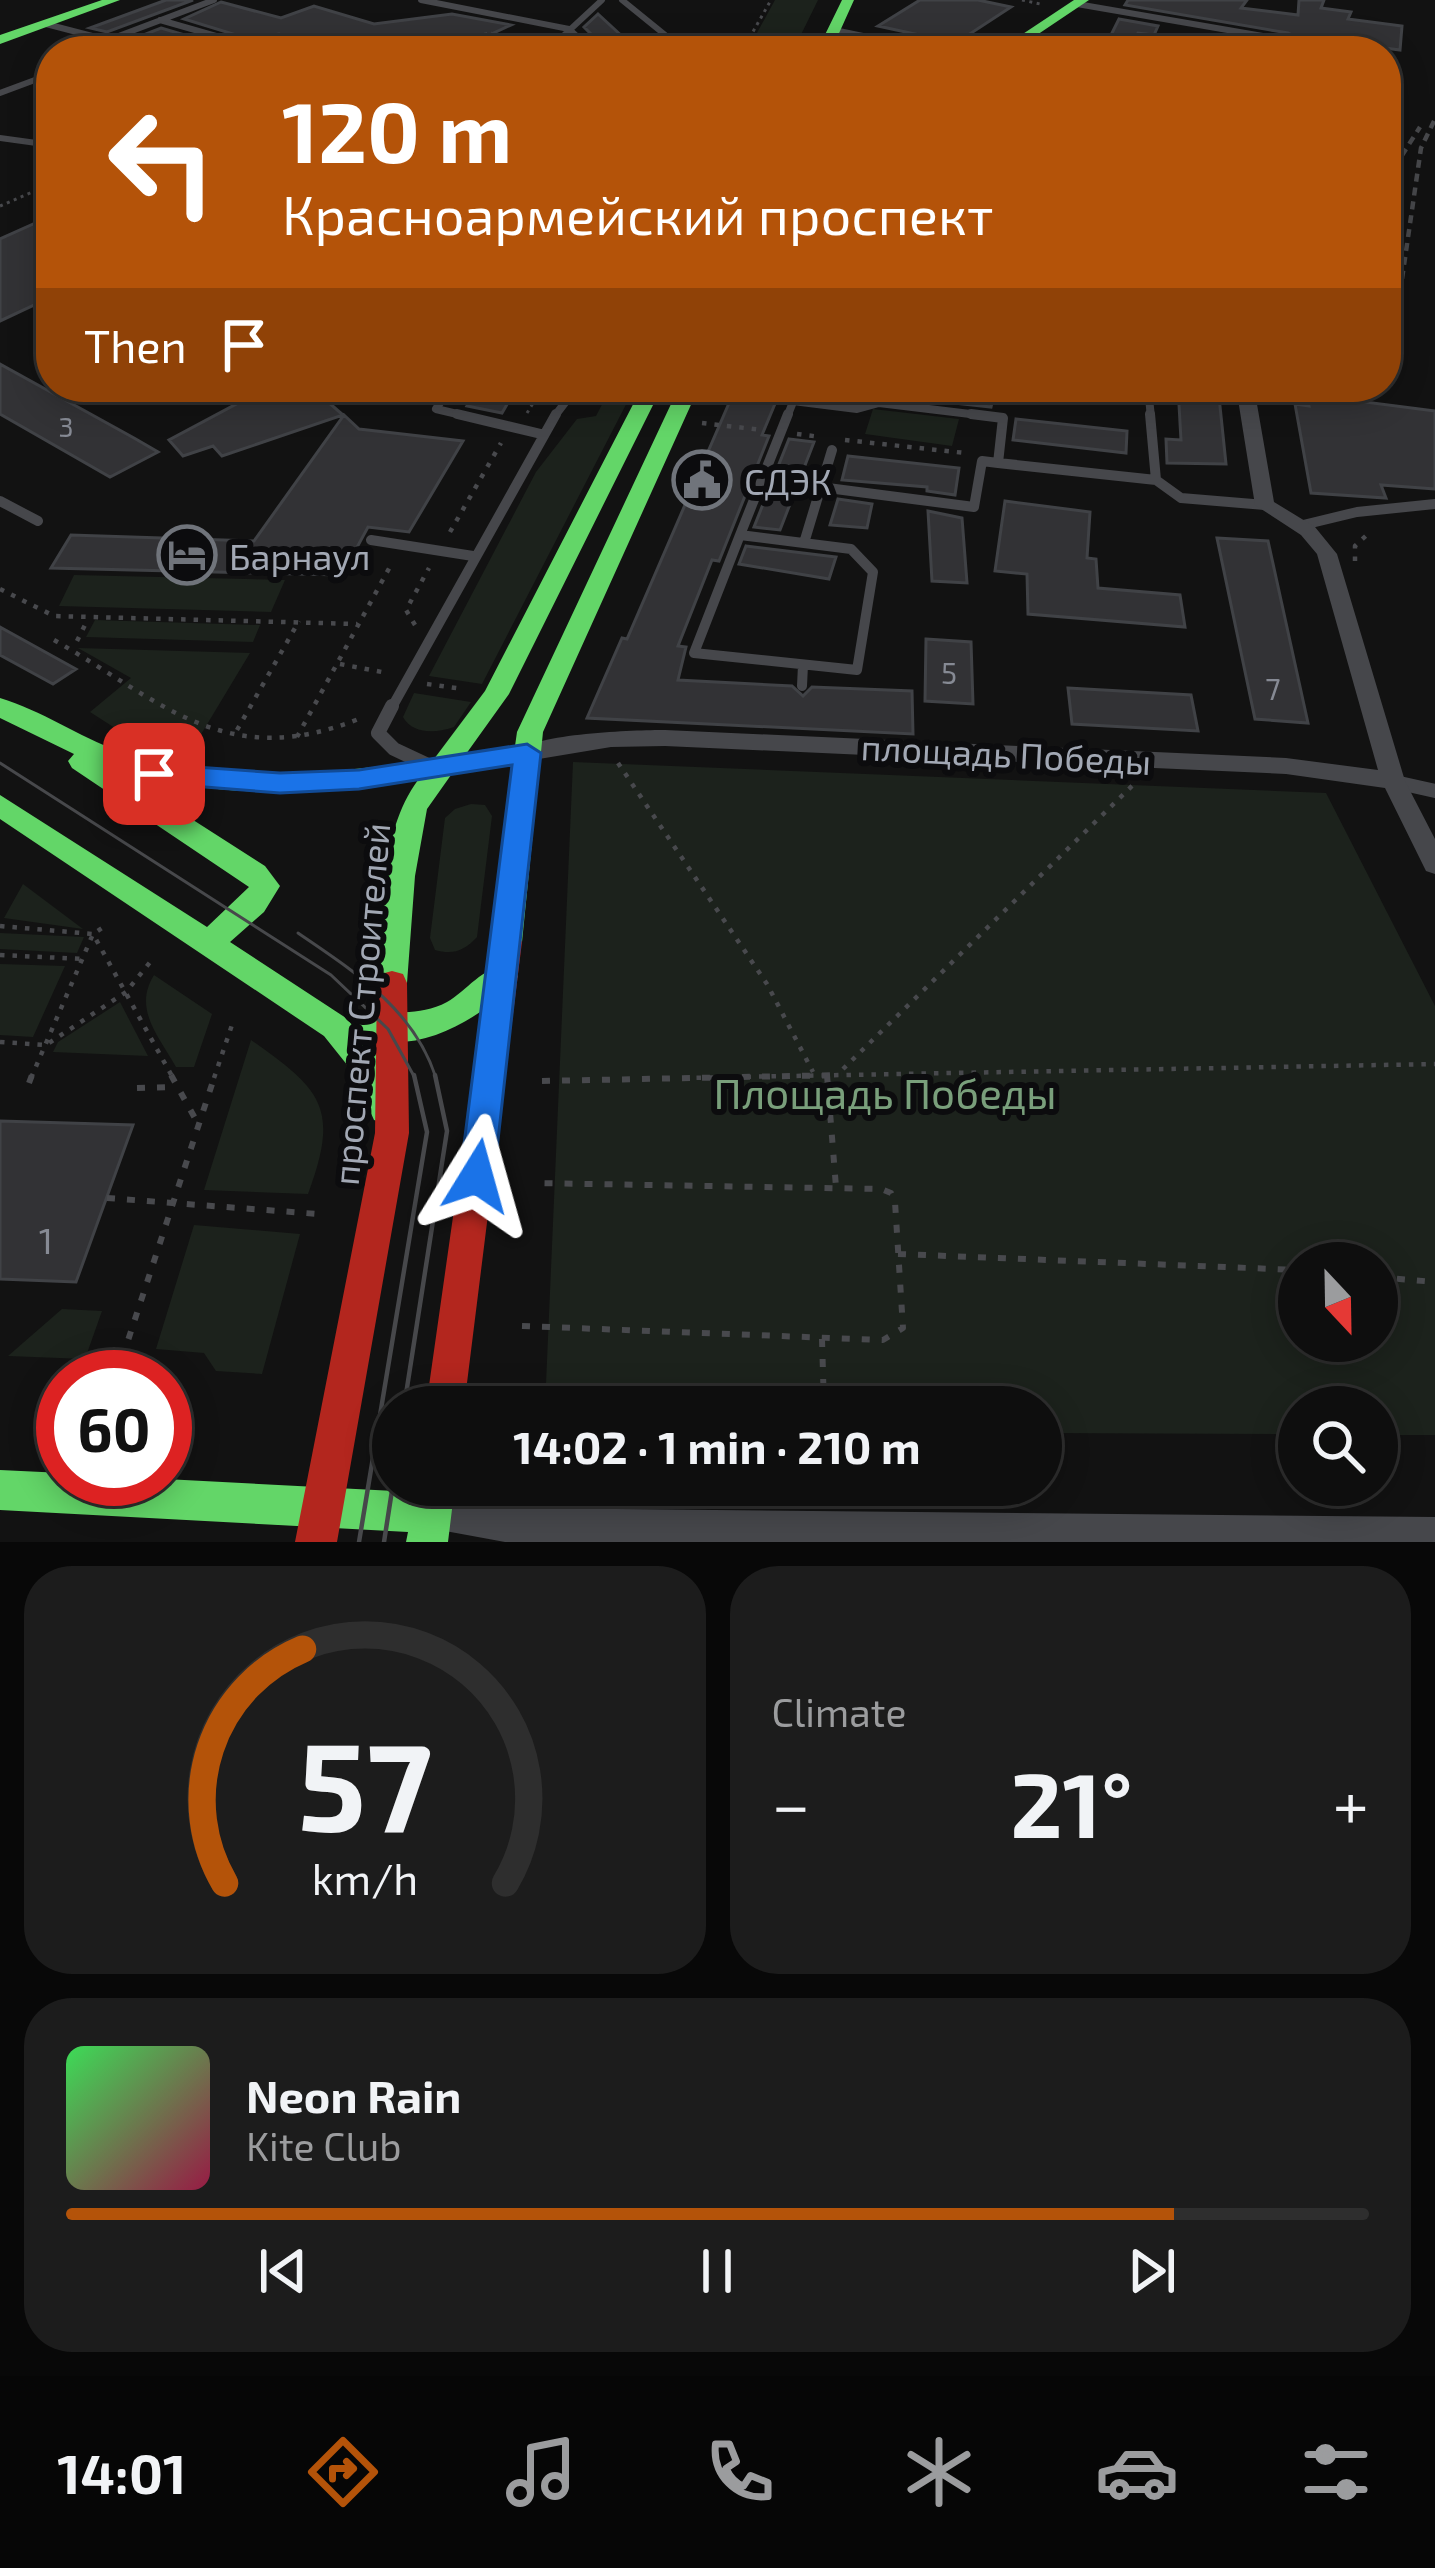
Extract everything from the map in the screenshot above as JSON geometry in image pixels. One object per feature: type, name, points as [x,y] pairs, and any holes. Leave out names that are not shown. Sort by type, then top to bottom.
[{"type":"main road","points":[[0,40],[114,0]]},
{"type":"main road","points":[[831,36],[848,0]]},
{"type":"main road","points":[[1023,36],[1063,3]]},
{"type":"main road","name":"проспект Строителей","points":[[316,1542],[392,1133],[397,919],[413,807],[496,694],[644,402]]},
{"type":"main road","points":[[448,1386],[503,976],[527,753],[541,700],[682,402]]},
{"type":"main road","points":[[0,707],[255,874],[265,886],[254,904],[210,941]]},
{"type":"main road","points":[[32,726],[93,754],[154,774],[217,781],[359,780],[527,753]]},
{"type":"main road","points":[[0,805],[335,1027],[365,1063],[382,1094],[392,1133]]},
{"type":"main road","points":[[301,1001],[340,1019],[391,1032],[446,1018],[481,1000],[503,976]]},
{"type":"main road","points":[[0,1490],[431,1513]]},
{"type":"street","points":[[1247,402],[1264,505],[1303,525],[1327,554],[1393,781],[1435,864]]},
{"type":"street","name":"площадь Победы","points":[[527,753],[611,739],[798,736],[1286,766],[1393,781]]},
{"type":"street","points":[[431,1513],[519,1526],[1435,1535]]},
{"type":"lane","points":[[118,36],[214,0]]},
{"type":"lane","points":[[421,0],[484,16],[569,28],[577,36]]},
{"type":"lane","points":[[562,36],[602,0]]},
{"type":"lane","points":[[622,0],[666,36]]},
{"type":"lane","points":[[1063,3],[1262,36]]},
{"type":"lane","points":[[160,20],[216,36]]},
{"type":"lane","points":[[46,24],[92,36]]},
{"type":"lane","points":[[0,93],[36,80]]},
{"type":"lane","points":[[0,138],[36,143]]},
{"type":"lane","points":[[440,402],[436,409],[541,434]]},
{"type":"lane","points":[[438,769],[394,749],[378,733],[541,434],[566,402]]},
{"type":"lane","points":[[737,535],[851,549],[872,572],[857,670],[694,653],[737,535],[792,402]]},
{"type":"lane","points":[[807,402],[857,409],[879,404],[1003,418],[998,463]]},
{"type":"lane","points":[[1149,402],[1156,480]]},
{"type":"lane","points":[[804,543],[832,450]]},
{"type":"lane","points":[[820,487],[974,507],[982,460],[1156,480],[1181,498],[1264,505]]},
{"type":"lane","points":[[0,501],[38,521]]},
{"type":"lane","points":[[1303,525],[1357,512],[1435,504]]},
{"type":"lane","points":[[371,540],[472,556]]},
{"type":"lane","points":[[802,686],[803,665]]},
{"type":"lane","points":[[1393,781],[1435,791]]},
{"type":"path","points":[[751,36],[771,0]]},
{"type":"path","points":[[1022,0],[1063,3]]},
{"type":"path","points":[[475,36],[502,32]]},
{"type":"path","points":[[0,206],[36,190]]},
{"type":"path","points":[[407,639],[417,621],[406,610],[511,425],[526,416],[534,402]]},
{"type":"path","points":[[1360,580],[1355,546],[1376,527]]},
{"type":"path","points":[[297,737],[394,559],[415,552],[438,552]]},
{"type":"path","points":[[0,589],[54,616],[357,624]]},
{"type":"path","points":[[77,641],[89,616]]},
{"type":"path","points":[[236,733],[299,621]]},
{"type":"path","points":[[54,640],[202,730],[297,737],[339,729],[361,718],[370,703]]},
{"type":"path","points":[[338,664],[389,673],[380,688]]},
{"type":"path","points":[[616,759],[766,984],[813,1072]]},
{"type":"path","points":[[840,1072],[1139,778]]},
{"type":"path","points":[[0,926],[93,934]]},
{"type":"path","points":[[29,1083],[93,934],[102,928]]},
{"type":"path","points":[[93,934],[174,1088],[198,1123]]},
{"type":"path","points":[[0,955],[84,959]]},
{"type":"path","points":[[0,1042],[46,1045],[126,992],[151,962]]},
{"type":"path","points":[[125,1350],[234,1019]]},
{"type":"path","points":[[542,1081],[813,1072],[1435,1064]]},
{"type":"path","points":[[827,1073],[836,1189]]},
{"type":"path","points":[[137,1088],[174,1088]]},
{"type":"path","points":[[522,1326],[883,1340],[903,1328],[891,1193],[881,1189],[533,1183]]},
{"type":"path","points":[[106,1198],[318,1214]]},
{"type":"path","points":[[898,1254],[1278,1269]]},
{"type":"path","points":[[1398,1279],[1435,1282]]},
{"type":"path","points":[[822,1339],[823,1386]]},
{"type":"green space","points":[[775,0],[818,0],[800,36],[755,36]]},
{"type":"green space","points":[[603,402],[627,402],[482,684],[429,676],[536,472],[577,419],[596,416]]},
{"type":"green space","points":[[873,409],[959,419],[952,446],[865,434]]},
{"type":"green space","points":[[74,575],[285,580],[271,612],[59,606]]},
{"type":"green space","points":[[95,620],[260,625],[253,642],[86,637]]},
{"type":"green space","points":[[78,648],[250,653],[194,746],[129,737],[90,712],[131,678]]},
{"type":"green space","points":[[414,693],[471,702],[454,727],[426,731],[403,717]]},
{"type":"green space","name":"Площадь Победы","points":[[573,762],[1326,793],[1435,1006],[1435,1435],[1398,1435],[1398,1386],[1278,1386],[1278,1434],[1062,1433],[1062,1386],[546,1386]]},
{"type":"green space","points":[[471,804],[485,805],[492,816],[477,937],[458,951],[435,950],[430,938],[445,818]]},
{"type":"green space","points":[[23,884],[83,929],[4,918]]},
{"type":"green space","points":[[0,933],[84,937],[77,953],[0,949]]},
{"type":"green space","points":[[0,964],[65,966],[33,1037],[0,1035]]},
{"type":"green space","points":[[154,975],[212,1014],[194,1067],[176,1067],[150,1022],[146,999]]},
{"type":"green space","points":[[120,1002],[148,1056],[53,1052],[58,1042]]},
{"type":"green space","points":[[251,1040],[294,1073],[318,1104],[323,1141],[308,1194],[204,1190]]},
{"type":"green space","points":[[194,1225],[300,1234],[262,1374],[216,1371],[204,1353],[156,1349]]},
{"type":"green space","points":[[62,1309],[102,1311],[88,1350],[36,1350],[36,1357],[8,1356]]},
{"type":"building","points":[[166,0],[193,0],[107,32],[90,28]]},
{"type":"building","points":[[920,0],[978,0],[1011,7],[967,36],[924,36],[878,26]]},
{"type":"building","points":[[1128,0],[1247,0],[1241,8],[1298,15],[1299,0],[1324,0],[1321,8],[1351,12],[1348,19],[1402,26],[1401,38],[1294,36],[1125,5]]},
{"type":"building","points":[[221,2],[281,18],[314,6],[374,24],[452,14],[511,25],[487,36],[239,36],[184,19]]},
{"type":"building","points":[[598,14],[622,36],[593,36],[584,27]]},
{"type":"building","points":[[1119,19],[1158,26],[1154,35],[1110,36]]},
{"type":"building","points":[[161,28],[188,36],[141,36]]},
{"type":"building","points":[[36,223],[36,304],[0,321],[0,239]]},
{"type":"building","points":[[0,364],[36,384],[36,402],[68,402],[158,452],[110,477],[0,414]]},
{"type":"building","points":[[240,402],[328,402],[343,415],[222,456],[213,446],[183,456],[169,440]]},
{"type":"building","points":[[470,402],[508,402],[502,413],[467,406]]},
{"type":"building","points":[[730,402],[776,402],[762,435],[769,436],[719,561],[712,560],[678,646],[686,647],[678,680],[792,686],[803,696],[812,687],[912,691],[913,734],[587,718],[622,638],[627,639]]},
{"type":"building","points":[[945,402],[992,402],[991,407]]},
{"type":"building","points":[[1179,402],[1220,402],[1226,464],[1167,463],[1166,439],[1181,440]]},
{"type":"building","points":[[1308,402],[1365,402],[1435,411],[1435,489],[1381,485],[1386,498],[1311,493],[1295,404],[1309,406]]},
{"type":"building","points":[[344,415],[359,429],[463,441],[409,532],[368,527],[342,575],[51,568],[71,535],[254,541]]},
{"type":"building","points":[[1016,419],[1127,431],[1126,453],[1013,440]]},
{"type":"building","points":[[789,439],[814,442],[780,530],[754,527]]},
{"type":"building","points":[[848,456],[959,468],[955,495],[927,491],[927,487],[842,480]]},
{"type":"building","points":[[838,499],[872,504],[867,528],[830,525]]},
{"type":"building","points":[[1005,501],[1090,512],[1087,558],[1096,559],[1098,588],[1180,595],[1185,627],[1028,614],[1027,574],[995,571]]},
{"type":"building","points":[[928,511],[962,518],[967,583],[932,581]]},
{"type":"building","points":[[1217,538],[1268,541],[1308,723],[1255,719]]},
{"type":"building","points":[[746,546],[836,557],[829,579],[739,564]]},
{"type":"building","points":[[0,627],[76,669],[53,684],[0,655]]},
{"type":"building","points":[[926,639],[971,642],[973,704],[925,701]]},
{"type":"building","points":[[1068,688],[1191,695],[1198,731],[1072,724]]},
{"type":"building","points":[[0,1121],[133,1125],[76,1282],[0,1279]]},
{"type":"tram line","points":[[0,763],[331,975],[388,1029],[414,1077]]},
{"type":"tram line","points":[[298,933],[361,978],[398,1012],[435,1076]]},
{"type":"tram line","points":[[407,1386],[447,1131],[435,1076]]},
{"type":"tram line","points":[[359,1542],[427,1132],[414,1077]]},
{"type":"tram line","points":[[384,1542],[390,1506]]},
{"type":"railway","points":[[1401,286],[1421,148],[1435,119]]},
{"type":"railway","points":[[1401,157],[1420,127]]},
{"type":"traffic: fast","points":[[0,40],[114,0]]},
{"type":"traffic: fast","points":[[831,36],[848,0]]},
{"type":"traffic: fast","points":[[1027,36],[1083,0]]},
{"type":"traffic: fast","points":[[392,983],[401,876],[413,807],[496,694],[644,402]]},
{"type":"traffic: fast","points":[[507,942],[530,732],[682,402]]},
{"type":"traffic: fast","points":[[0,707],[126,763],[225,781],[326,781],[527,753]]},
{"type":"traffic: fast","points":[[81,761],[255,874],[265,886],[254,904],[210,941]]},
{"type":"traffic: fast","points":[[0,805],[335,1027],[365,1063],[386,1110]]},
{"type":"traffic: fast","points":[[372,1027],[410,1028],[444,1018],[503,976]]},
{"type":"traffic: fast","points":[[0,1490],[431,1513]]},
{"type":"traffic: fast","points":[[427,1542],[432,1506]]},
{"type":"traffic: jam","points":[[448,1386],[507,942]]},
{"type":"traffic: jam","points":[[316,1542],[392,1133],[392,983]]},
{"type":"place","name":"СДЭК","points":[[702,480]]},
{"type":"place","name":"Барнаул","points":[[187,555]]},
{"type":"route","points":[[154,774],[280,783],[359,780],[527,753],[477,1176]]}]
